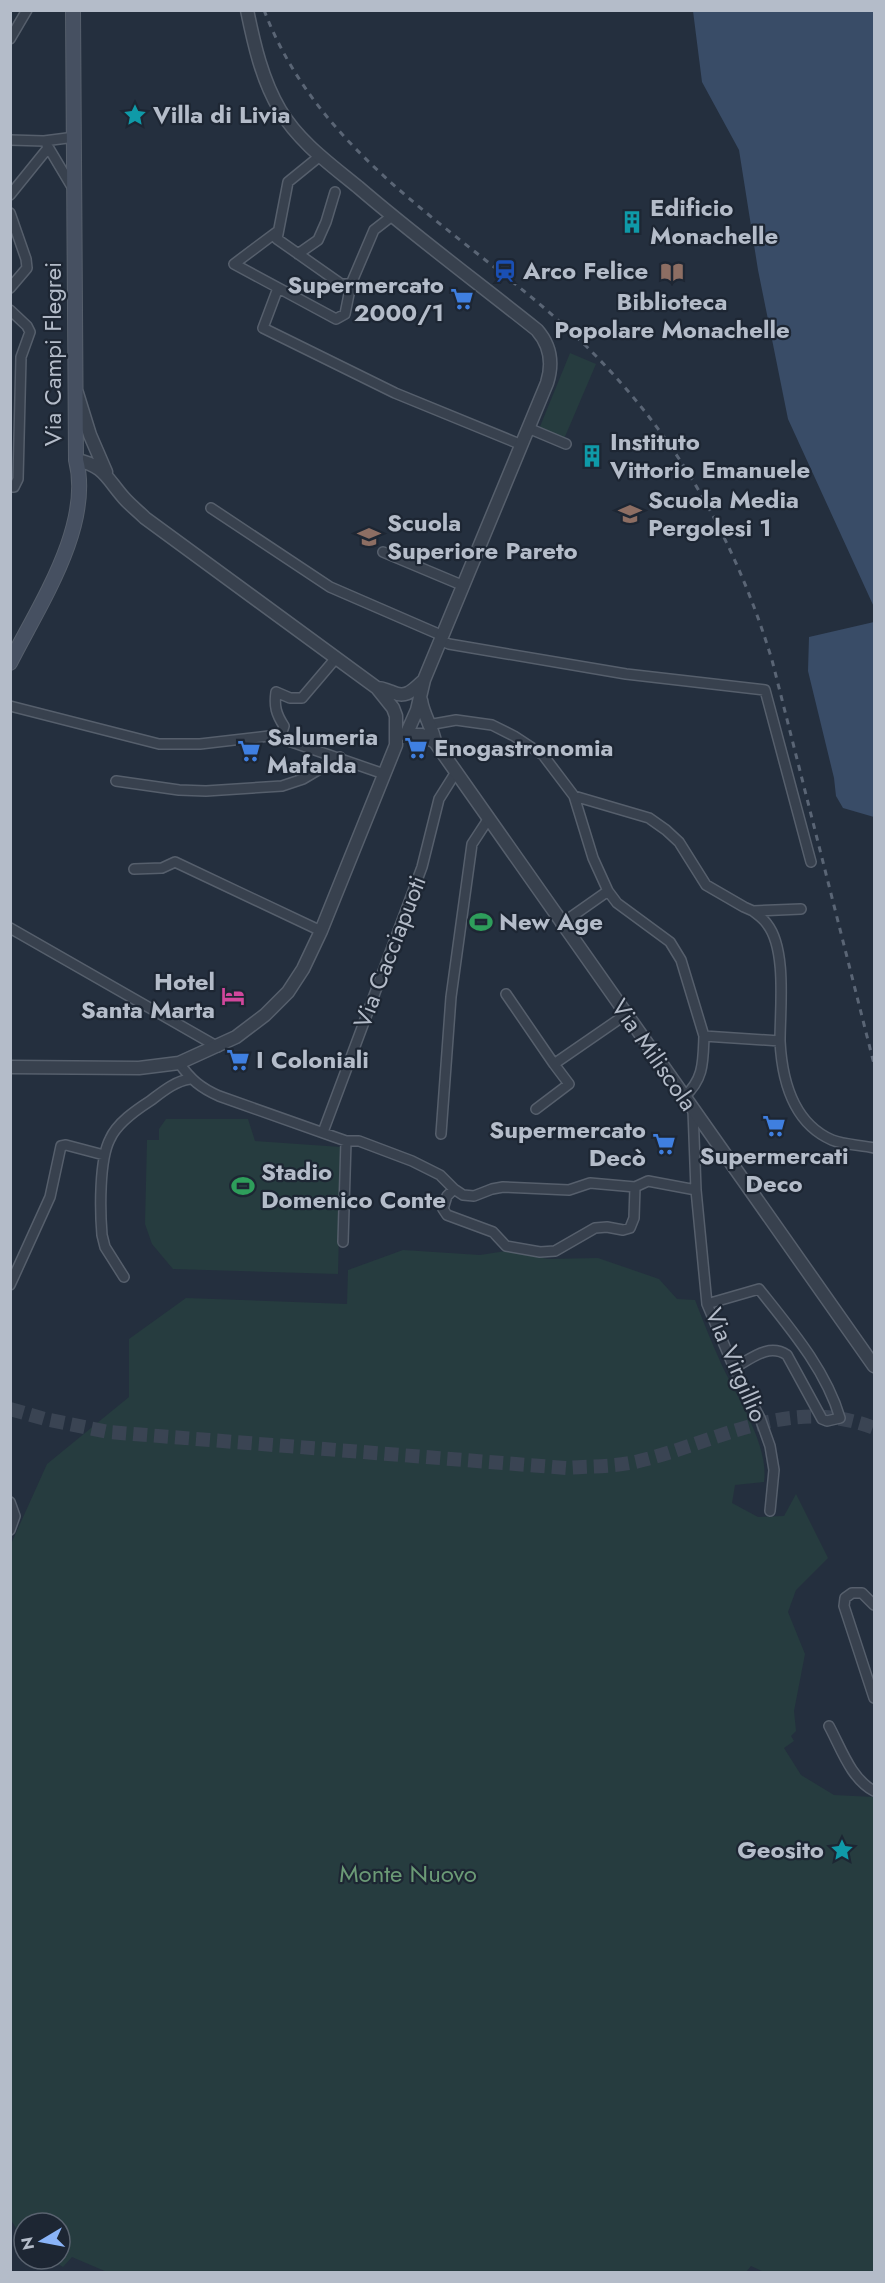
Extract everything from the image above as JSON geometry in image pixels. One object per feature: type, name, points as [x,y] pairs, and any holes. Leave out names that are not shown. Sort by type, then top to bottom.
[{"type":"main road","name":"Via Campi Flegrei","points":[[74,10],[76,460]]},
{"type":"main road","points":[[10,646],[57,551],[66,519],[72,472],[76,460]]},
{"type":"main road","points":[[10,663],[60,564],[69,540],[79,484],[76,460]]},
{"type":"street","points":[[10,39],[27,10]]},
{"type":"street","points":[[247,10],[253,43],[266,82],[280,111],[312,149],[542,336],[550,356],[549,376],[424,680],[421,696],[423,718]]},
{"type":"street","points":[[10,140],[46,144],[75,137]]},
{"type":"street","points":[[46,144],[75,191]]},
{"type":"street","points":[[10,195],[46,144]]},
{"type":"street","points":[[320,156],[288,182],[277,239],[341,284],[351,284]]},
{"type":"street","points":[[298,254],[318,240],[327,222],[335,192]]},
{"type":"street","points":[[10,213],[27,268],[10,288]]},
{"type":"street","points":[[278,231],[234,264],[336,319],[345,315],[351,284],[374,230],[392,216]]},
{"type":"street","points":[[278,288],[263,328],[395,393],[522,445]]},
{"type":"street","points":[[10,310],[27,326],[30,332],[21,357],[18,479],[14,487],[10,487]]},
{"type":"street","points":[[75,389],[90,435],[106,473]]},
{"type":"street","points":[[528,429],[566,444]]},
{"type":"street","name":"Via Campi Flegrei","points":[[76,460],[91,464],[106,473],[124,497],[145,518],[377,688]]},
{"type":"street","points":[[211,508],[330,587],[449,644],[626,674],[765,690],[811,862]]},
{"type":"street","points":[[383,552],[464,586]]},
{"type":"street","points":[[280,738],[284,726],[276,715],[274,703],[276,692],[290,698],[302,698],[336,658]]},
{"type":"street","points":[[391,692],[400,695],[412,692],[424,680]]},
{"type":"street","points":[[377,688],[384,688],[391,692],[423,718],[492,725],[543,755],[574,796],[592,858],[608,891],[617,903],[670,942],[681,960],[704,1036],[704,1058],[699,1081],[684,1097]]},
{"type":"street","points":[[10,1067],[139,1068],[179,1063],[218,1047],[250,1027],[278,1002],[303,969],[321,931],[396,745],[396,716],[393,708],[377,688]]},
{"type":"street","points":[[10,706],[159,744],[200,744],[269,736],[340,757],[384,774]]},
{"type":"street","points":[[396,745],[423,718]]},
{"type":"street","points":[[406,735],[423,718]]},
{"type":"street","name":"Via Miliscola","points":[[423,718],[434,735],[435,742],[561,924],[874,1366]]},
{"type":"street","points":[[406,735],[422,735],[435,742]]},
{"type":"street","points":[[116,781],[179,790],[206,791],[282,786],[303,779],[340,757]]},
{"type":"street","name":"Via Cacciapuoti","points":[[322,1132],[422,867],[439,799],[456,772]]},
{"type":"street","points":[[574,796],[650,818],[679,842],[706,885],[753,911],[767,924],[775,939],[779,964],[781,1062],[792,1100],[804,1120],[833,1140],[874,1148]]},
{"type":"street","points":[[441,1134],[451,997],[472,844],[489,818]]},
{"type":"street","points":[[134,870],[162,868],[175,862],[321,931]]},
{"type":"street","points":[[561,924],[608,891]]},
{"type":"street","points":[[753,911],[801,909]]},
{"type":"street","points":[[10,928],[218,1047]]},
{"type":"street","points":[[506,994],[569,1084],[536,1109]]},
{"type":"street","points":[[554,1064],[626,1015]]},
{"type":"street","points":[[704,1036],[780,1041]]},
{"type":"street","points":[[179,1063],[190,1079],[201,1088],[346,1141],[359,1141],[412,1161],[440,1174],[463,1195],[474,1196],[503,1187],[569,1190],[590,1183],[635,1187],[648,1181],[696,1190]]},
{"type":"street","points":[[124,1277],[105,1247],[102,1235],[104,1155],[116,1129],[164,1091],[181,1080],[190,1079]]},
{"type":"street","name":"Via Virgillio","points":[[693,1110],[696,1190],[707,1304],[770,1446],[774,1470],[770,1511]]},
{"type":"street","points":[[343,1242],[346,1141]]},
{"type":"street","points":[[10,1285],[51,1197],[61,1146],[66,1145],[104,1155]]},
{"type":"street","points":[[454,1189],[447,1196],[444,1209],[447,1215],[493,1232],[506,1246],[540,1252],[555,1251],[595,1228],[607,1227],[623,1230],[630,1228],[634,1218],[635,1187]]},
{"type":"street","points":[[707,1304],[759,1289],[814,1363],[836,1405],[840,1418],[827,1421],[822,1419],[787,1354],[779,1349],[769,1349],[734,1368]]},
{"type":"street","points":[[10,1502],[15,1516],[10,1530]]},
{"type":"street","points":[[874,1605],[862,1593],[852,1593],[845,1598],[844,1606],[874,1698]]},
{"type":"street","points":[[829,1726],[855,1774],[865,1786],[874,1791]]},
{"type":"green space","points":[[570,353],[596,364],[564,439],[539,429]]},
{"type":"green space","name":"Stadio Domenico Conte","points":[[166,1119],[248,1119],[255,1141],[341,1147],[338,1274],[173,1269],[152,1244],[145,1224],[147,1140],[159,1140],[159,1129]]},
{"type":"green space","name":"Monte Nuovo","points":[[403,1250],[480,1255],[506,1251],[548,1259],[598,1258],[659,1279],[677,1299],[695,1300],[720,1361],[750,1420],[764,1467],[764,1482],[735,1485],[732,1503],[758,1517],[784,1516],[796,1494],[828,1558],[796,1590],[788,1612],[805,1654],[794,1711],[796,1731],[791,1736],[794,1741],[784,1748],[801,1775],[834,1795],[874,1797],[874,2272],[764,2272],[751,2266],[746,2272],[107,2272],[72,2257],[72,2211],[12,2211],[12,2222],[11,2220],[11,1544],[47,1464],[129,1397],[129,1339],[186,1298],[347,1304],[348,1270]]},
{"type":"water","points":[[693,11],[874,11],[874,607],[788,419],[758,270],[739,150],[702,82]]},
{"type":"water","points":[[874,622],[874,817],[843,808],[836,796],[834,778],[808,671],[809,637]]},
{"type":"tunnel","points":[[10,1409],[108,1432],[566,1468],[639,1461],[755,1425],[784,1419],[813,1417],[843,1419],[874,1428]]},
{"type":"railway","points":[[264,10],[290,64],[324,113],[363,156],[406,195],[543,307],[587,347],[649,416],[699,491],[740,573],[772,660],[874,1064]]},
{"type":"place","name":"Villa di Livia","points":[[135,115]]},
{"type":"place","name":"Edificio Monachelle","points":[[632,222]]},
{"type":"place","name":"Arco Felice","points":[[505,271]]},
{"type":"place","name":"Biblioteca Popolare Monachelle","points":[[672,272]]},
{"type":"place","name":"Supermercato 2000/1","points":[[462,299]]},
{"type":"place","name":"Instituto Vittorio Emanuele","points":[[592,456]]},
{"type":"place","name":"Scuola Media Pergolesi 1","points":[[630,514]]},
{"type":"place","name":"Scuola Superiore Pareto","points":[[369,537]]},
{"type":"place","name":"Enogastronomia","points":[[416,748]]},
{"type":"place","name":"Salumeria Mafalda","points":[[249,751]]},
{"type":"place","name":"New Age","points":[[481,922]]},
{"type":"place","name":"Hotel Santa Marta","points":[[233,996]]},
{"type":"place","name":"I Coloniali","points":[[238,1060]]},
{"type":"place","name":"Supermercati Deco","points":[[774,1126]]},
{"type":"place","name":"Supermercato Decò","points":[[664,1144]]},
{"type":"place","name":"Stadio Domenico Conte","points":[[243,1186]]},
{"type":"place","name":"Geosito","points":[[842,1850]]}]
